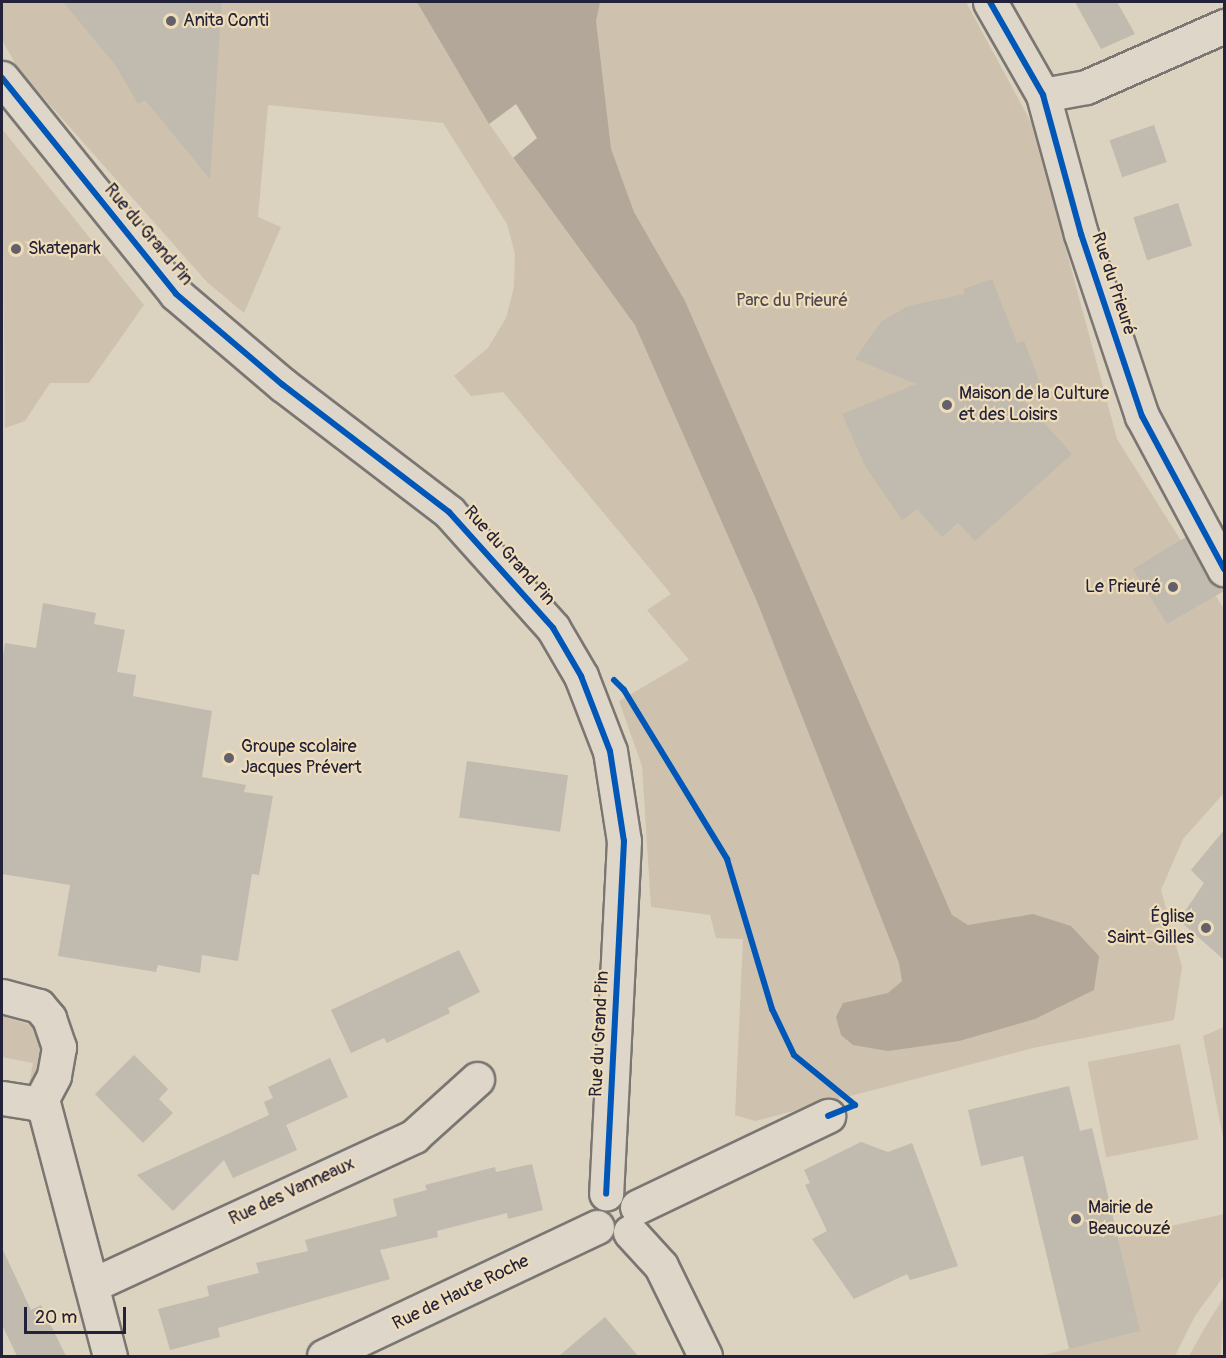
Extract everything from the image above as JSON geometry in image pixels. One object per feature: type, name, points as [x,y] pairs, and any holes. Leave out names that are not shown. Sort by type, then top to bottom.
[{"type":"street","name":"Rue du Prieuré","points":[[990,2],[1043,96],[1105,313],[1142,416],[1172,479],[1224,569]]},
{"type":"street","points":[[1043,96],[1086,87],[1224,26]]},
{"type":"street","name":"Rue du Grand Pin","points":[[2,78],[176,294],[283,386],[448,512],[553,628],[581,675],[610,751],[624,841],[606,1194]]},
{"type":"street","points":[[2,996],[39,1006],[56,1032],[57,1063],[42,1099],[111,1356]]},
{"type":"street","name":"Rue des Vanneaux","points":[[92,1285],[414,1136],[477,1079]]},
{"type":"street","points":[[2,1098],[34,1103],[42,1099]]},
{"type":"street","points":[[705,1356],[662,1266],[634,1219],[626,1194],[606,1194],[594,1209],[597,1227],[610,1236],[634,1219],[828,1116]]},
{"type":"street","name":"Rue de Haute Roche","points":[[324,1356],[597,1227]]},
{"type":"green space","name":"Parc du Prieuré","points":[[2,2],[966,2],[1033,126],[1117,439],[1224,609],[1224,793],[1183,839],[1161,890],[1182,967],[1174,1020],[1033,1048],[755,1121],[735,1115],[743,939],[716,938],[710,915],[651,907],[642,766],[619,701],[689,660],[647,610],[671,594],[503,392],[471,396],[454,376],[488,348],[506,318],[514,287],[515,254],[507,224],[443,123],[268,105],[258,217],[281,227],[244,313],[207,282],[19,70],[2,40]]},
{"type":"green space","points":[[2,129],[144,305],[89,383],[50,383],[25,421],[5,428]]},
{"type":"green space","points":[[2,1016],[40,1028],[47,1062],[28,1089],[33,1063],[2,1057]]},
{"type":"green space","points":[[1224,1027],[1224,1136],[1223,1137],[1203,1036]]},
{"type":"green space","points":[[1180,1044],[1199,1139],[1106,1157],[1088,1062]]},
{"type":"green space","points":[[1224,1214],[1224,1276],[1195,1316],[1175,1356],[1040,1356],[1139,1331],[1118,1238]]},
{"type":"green space","points":[[1224,1297],[1221,1356],[1189,1356],[1204,1329]]},
{"type":"shaded area","points":[[417,2],[600,2],[596,21],[611,149],[634,212],[685,301],[952,915],[968,925],[1033,914],[1071,926],[1099,956],[1094,990],[1035,1019],[959,1041],[888,1051],[853,1045],[841,1035],[836,1017],[843,1003],[888,993],[902,981],[899,963],[758,604],[635,325],[489,124]]},
{"type":"pier","points":[[516,104],[537,138],[513,158],[489,124]]},
{"type":"building","points":[[63,2],[222,2],[210,179],[145,100],[138,104],[116,66]]},
{"type":"building","points":[[1075,2],[1117,2],[1135,34],[1101,49]]},
{"type":"building","points":[[1154,125],[1167,162],[1122,177],[1110,140]]},
{"type":"building","points":[[1178,203],[1192,246],[1147,260],[1133,218]]},
{"type":"building","name":"Maison de la Culture et des Loisirs","points":[[992,279],[1017,343],[1024,341],[1042,388],[1022,398],[1072,454],[975,541],[958,523],[942,537],[917,509],[902,520],[865,466],[842,414],[916,384],[855,359],[881,322],[908,306],[965,294],[963,289]]},
{"type":"building","name":"Le Prieuré","points":[[1186,537],[1207,578],[1224,591],[1167,624],[1133,569]]},
{"type":"building","points":[[43,603],[96,613],[94,624],[125,630],[117,672],[136,675],[133,696],[212,711],[202,777],[246,785],[244,792],[273,796],[259,875],[252,874],[238,961],[202,955],[200,973],[158,965],[156,972],[58,956],[70,885],[2,874],[2,662],[5,643],[36,648]]},
{"type":"building","points":[[467,761],[568,775],[560,832],[459,817]]},
{"type":"building","points":[[1224,830],[1224,960],[1179,920],[1204,883],[1191,870]]},
{"type":"building","points":[[459,950],[480,992],[448,1008],[450,1013],[387,1043],[384,1038],[351,1053],[331,1010]]},
{"type":"building","points":[[134,1055],[168,1089],[159,1099],[173,1113],[143,1143],[95,1094]]},
{"type":"building","points":[[330,1058],[348,1097],[286,1125],[297,1150],[233,1178],[224,1160],[173,1211],[137,1175],[269,1115],[264,1102],[273,1098],[268,1087]]},
{"type":"building","name":"Mairie de Beaucouzé","points":[[1069,1086],[1080,1131],[1092,1128],[1140,1331],[1069,1349],[1023,1156],[981,1166],[968,1110]]},
{"type":"building","points":[[861,1142],[888,1152],[912,1143],[958,1266],[910,1280],[907,1274],[854,1299],[812,1239],[827,1231],[805,1185],[810,1183],[804,1170]]},
{"type":"building","points":[[532,1164],[543,1210],[508,1219],[507,1213],[437,1231],[438,1237],[380,1250],[390,1279],[218,1328],[220,1337],[170,1350],[158,1309],[209,1296],[207,1286],[259,1273],[256,1263],[308,1251],[305,1240],[397,1216],[393,1199],[427,1190],[425,1185],[495,1167],[496,1172]]},
{"type":"building","points":[[2,1248],[31,1310],[41,1305],[66,1356],[17,1356],[2,1325]]},
{"type":"building","points":[[605,1317],[638,1356],[559,1356]]},
{"type":"cycle path","points":[[990,2],[1043,95],[1081,234],[1142,416],[1224,569]]},
{"type":"cycle path","points":[[2,78],[176,294],[283,385],[449,512],[553,628],[581,676],[610,751],[624,841],[606,1194]]},
{"type":"cycle path","points":[[614,680],[624,690],[727,859],[772,1009],[794,1055],[855,1105],[828,1116]]},
{"type":"place","name":"Anita Conti","points":[[171,21]]},
{"type":"place","name":"Skatepark","points":[[16,249]]},
{"type":"place","name":"Maison de la Culture et des Loisirs","points":[[947,405]]},
{"type":"place","name":"Le Prieuré","points":[[1173,587]]},
{"type":"place","name":"Groupe scolaire Jacques Prévert","points":[[229,758]]},
{"type":"place","name":"Église Saint-Gilles","points":[[1206,928]]},
{"type":"place","name":"Mairie de Beaucouzé","points":[[1076,1219]]}]
